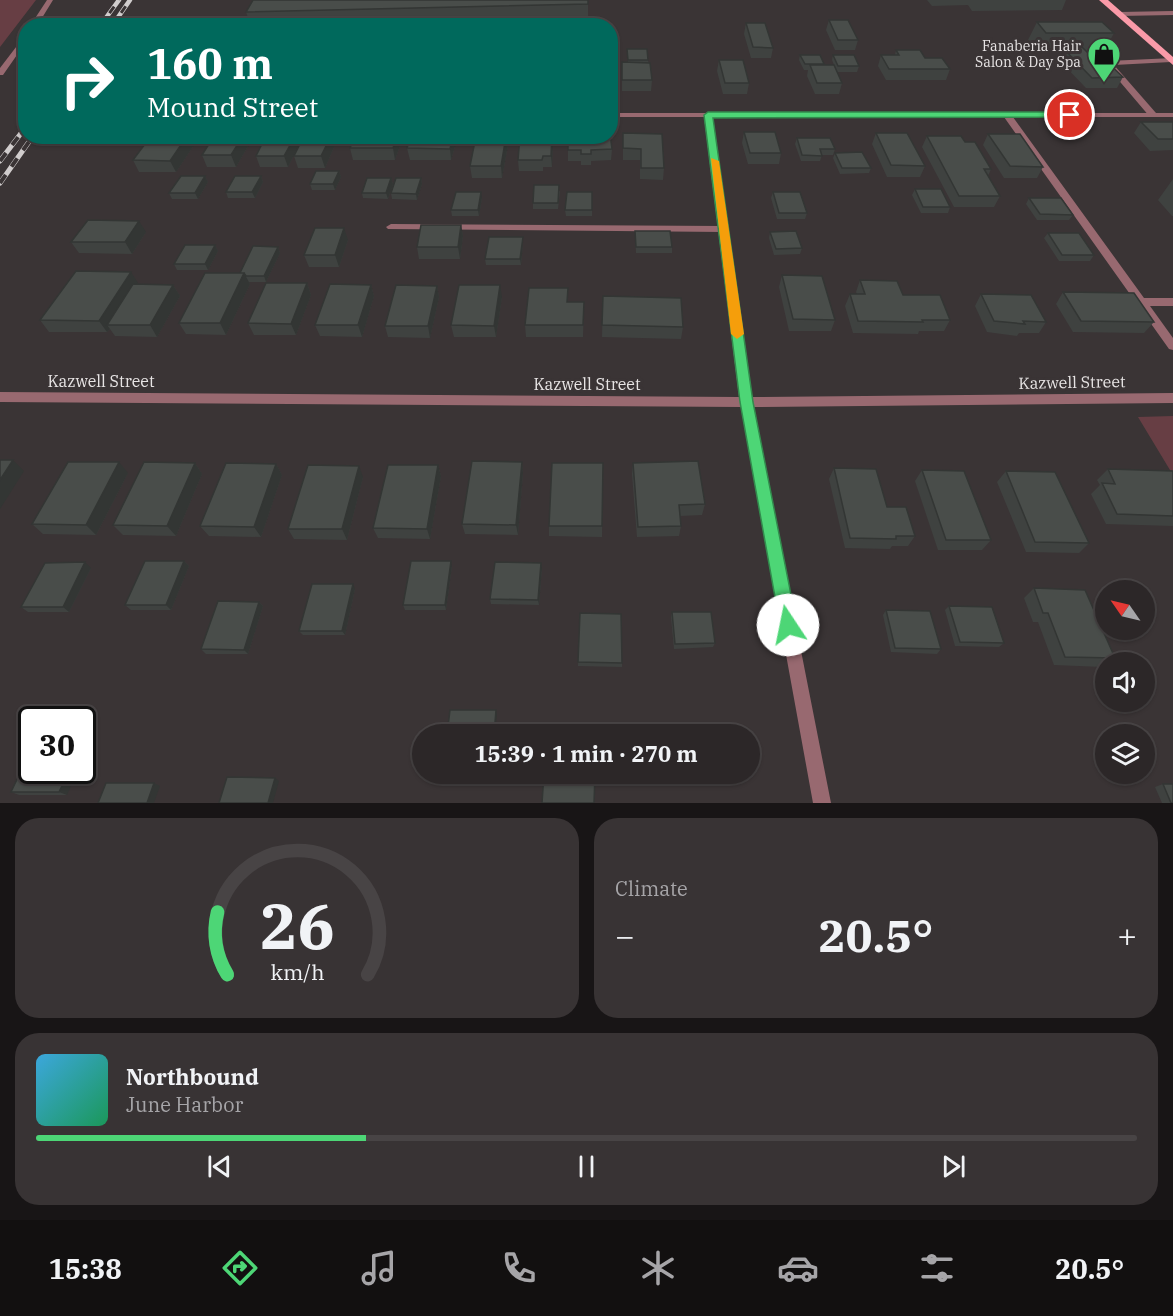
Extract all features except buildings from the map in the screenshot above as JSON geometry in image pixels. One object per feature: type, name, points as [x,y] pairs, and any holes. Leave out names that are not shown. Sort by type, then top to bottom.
[{"type":"main road","points":[[1103,0],[1172,61]]},
{"type":"street","points":[[38,18],[50,0]]},
{"type":"street","points":[[1119,14],[1173,13]]},
{"type":"street","points":[[0,73],[18,47]]},
{"type":"street","points":[[1153,115],[1108,63],[1172,61]]},
{"type":"street","points":[[618,115],[1173,115]]},
{"type":"street","points":[[708,115],[746,402],[822,803]]},
{"type":"street","points":[[1007,115],[1173,346]]},
{"type":"street","points":[[391,227],[723,228]]},
{"type":"street","points":[[1141,302],[1173,302]]},
{"type":"street","name":"Kazwell Street","points":[[0,397],[746,402],[1173,398]]},
{"type":"shaded area","points":[[0,0],[36,0],[22,18],[18,18],[18,24],[0,47]]},
{"type":"shaded area","points":[[1173,416],[1173,475],[1138,417]]},
{"type":"railway","points":[[106,18],[119,0]]},
{"type":"railway","points":[[118,18],[130,0]]},
{"type":"railway","points":[[0,161],[18,137]]},
{"type":"railway","points":[[0,183],[27,144]]},
{"type":"slow traffic","points":[[714,161],[737,334]]},
{"type":"place","name":"Fanaberia Hair Salon & Day Spa","points":[[1104,83]]},
{"type":"route","points":[[788,625],[746,402],[708,115],[1070,115]]}]
